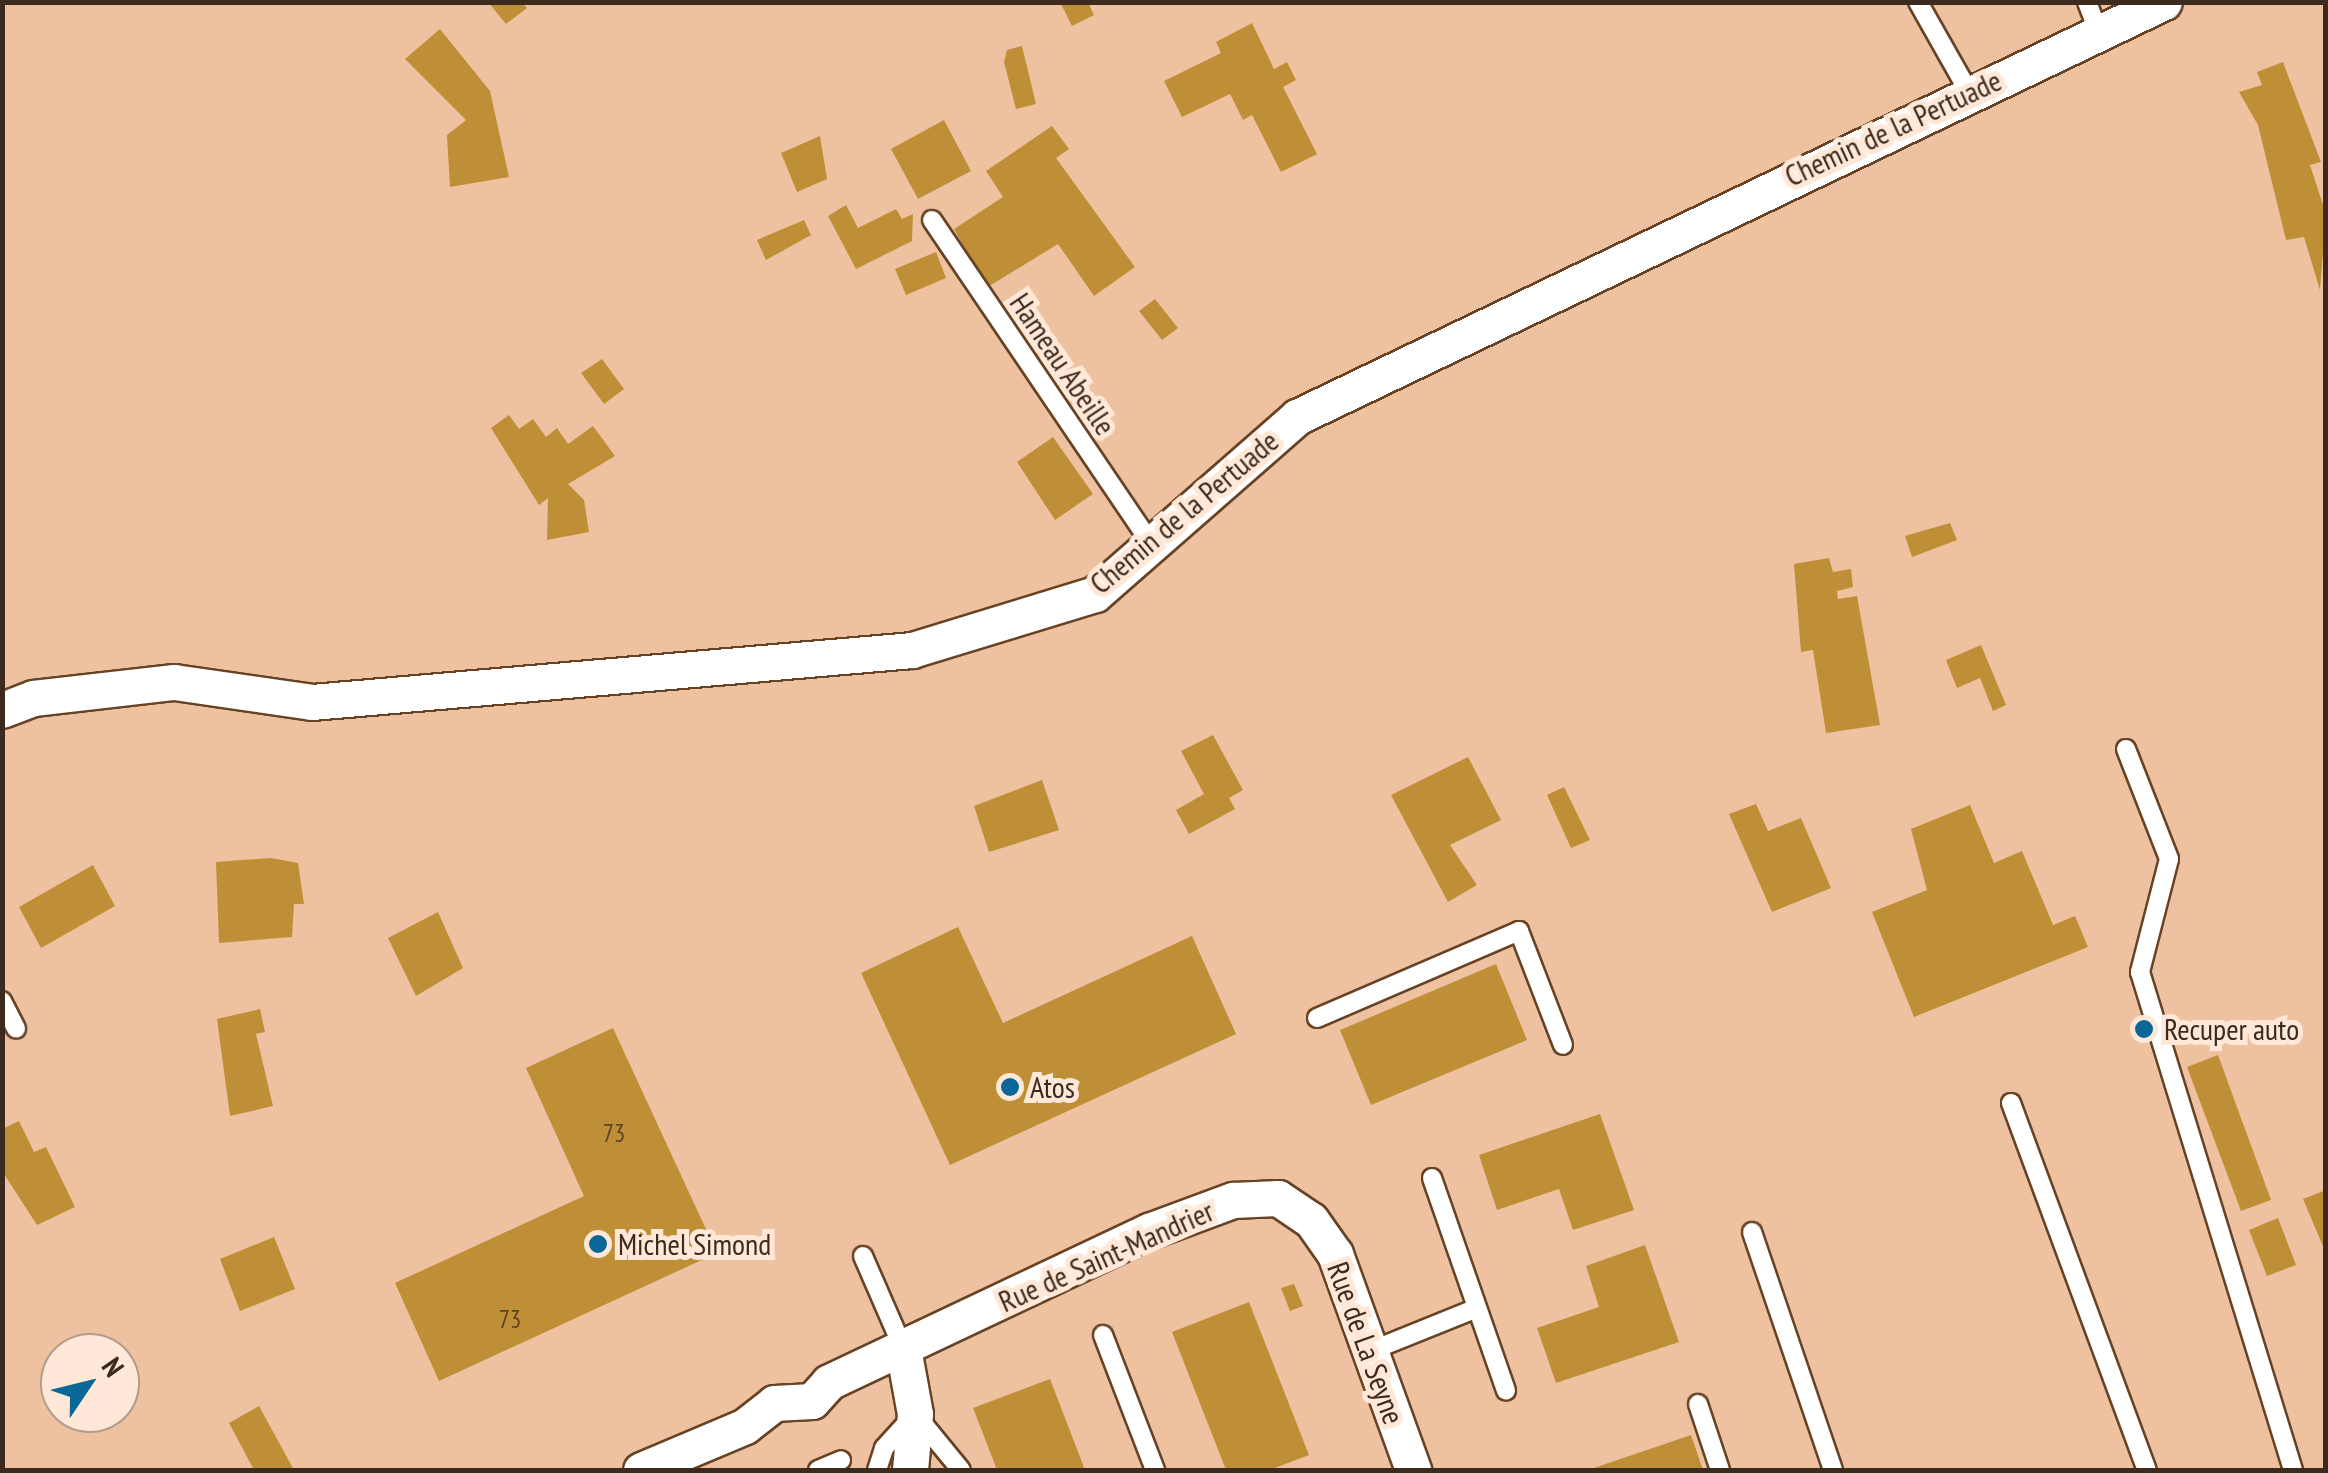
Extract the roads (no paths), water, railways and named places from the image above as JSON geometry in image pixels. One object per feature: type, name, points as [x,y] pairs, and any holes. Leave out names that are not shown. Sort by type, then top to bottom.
[{"type":"street","name":"Chemin de la Pertuade","points":[[2,710],[33,698],[174,682],[312,702],[912,650],[1095,594],[1148,540],[1296,417],[1970,92],[2093,18],[2164,2]]},
{"type":"street","name":"Rue de Saint-Mandrier","points":[[641,1470],[745,1426],[774,1403],[812,1401],[829,1382],[1233,1200],[1278,1198],[1311,1220]]},
{"type":"street","name":"Rue de La Seyne","points":[[1311,1220],[1373,1350],[1413,1470]]},
{"type":"street","points":[[902,1348],[915,1414],[910,1470]]},
{"type":"lane","points":[[1918,2],[1970,92]]},
{"type":"lane","name":"Hameau Abeille","points":[[932,220],[1148,540]]},
{"type":"lane","points":[[2126,750],[2169,859],[2140,972],[2293,1470]]},
{"type":"lane","points":[[1317,1018],[1519,932],[1564,1045]]},
{"type":"lane","points":[[2,1000],[16,1029]]},
{"type":"lane","points":[[2011,1103],[2147,1470]]},
{"type":"lane","points":[[1432,1178],[1506,1391]]},
{"type":"lane","points":[[1752,1232],[1833,1470]]},
{"type":"lane","points":[[863,1256],[902,1348]]},
{"type":"lane","points":[[1373,1350],[1477,1308]]},
{"type":"lane","points":[[1103,1334],[1155,1470]]},
{"type":"lane","points":[[1698,1404],[1720,1470]]},
{"type":"lane","points":[[877,1470],[884,1448],[915,1414],[960,1470]]},
{"type":"lane","points":[[818,1470],[841,1460]]},
{"type":"place","name":"Recuper auto","points":[[2144,1029]]},
{"type":"place","name":"Atos","points":[[1010,1087]]},
{"type":"place","name":"Michel Simond","points":[[598,1244]]}]
